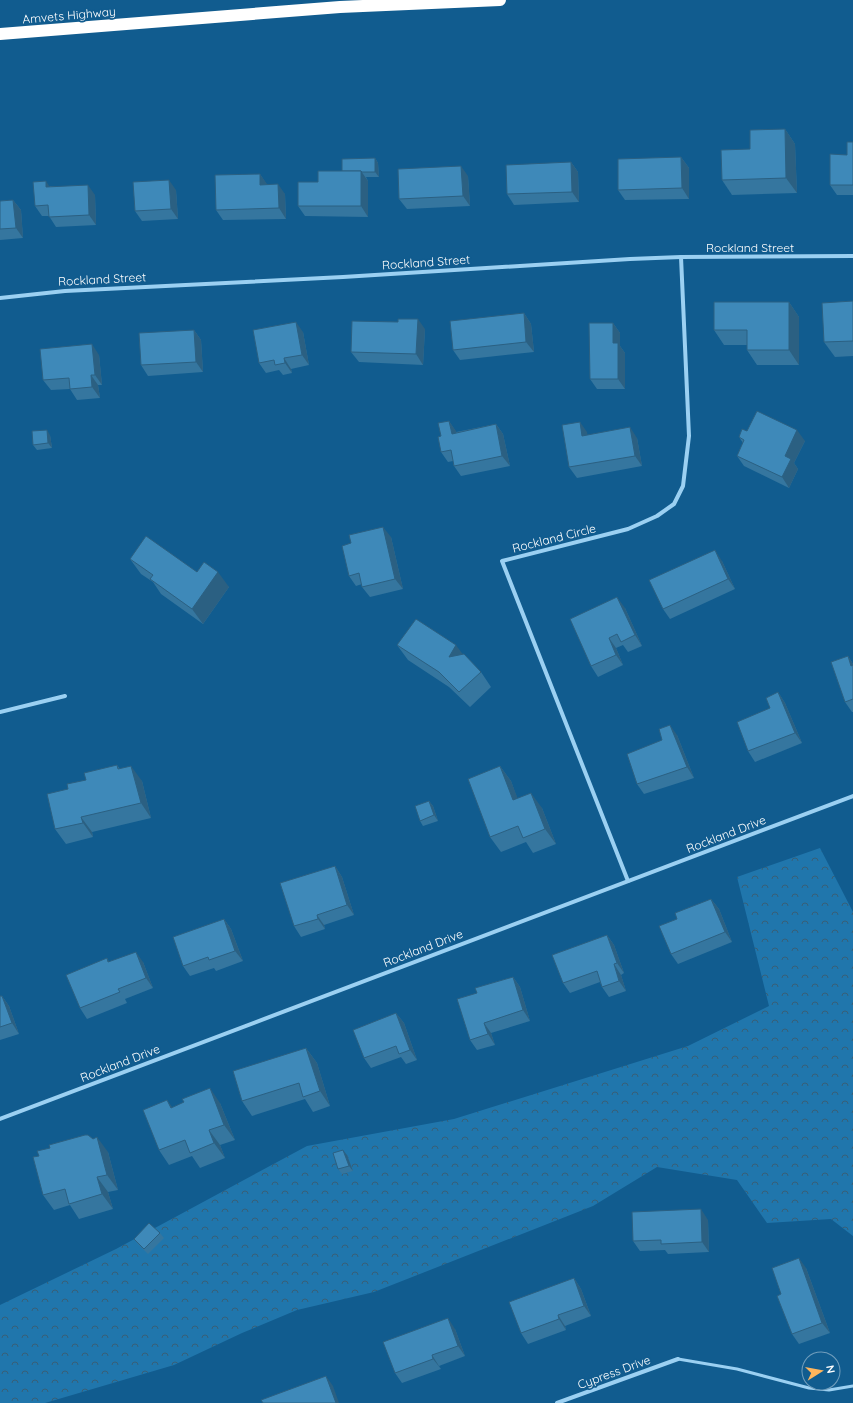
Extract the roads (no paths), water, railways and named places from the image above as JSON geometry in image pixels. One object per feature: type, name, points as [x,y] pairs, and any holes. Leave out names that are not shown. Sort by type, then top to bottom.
[{"type":"highway","name":"Amvets Highway","points":[[0,34],[340,7],[500,0]]},
{"type":"street","name":"Rockland Street","points":[[0,298],[65,291],[344,277],[681,257],[853,256]]},
{"type":"street","name":"Rockland Circle","points":[[628,881],[502,561],[628,529],[657,516],[674,504],[683,486],[689,436],[681,257]]},
{"type":"street","points":[[0,712],[65,696]]},
{"type":"street","name":"Rockland Drive","points":[[0,1119],[853,796]]},
{"type":"street","name":"Cypress Drive","points":[[557,1403],[678,1359]]},
{"type":"lane","points":[[678,1359],[737,1369],[808,1388],[829,1390],[853,1386]]}]
